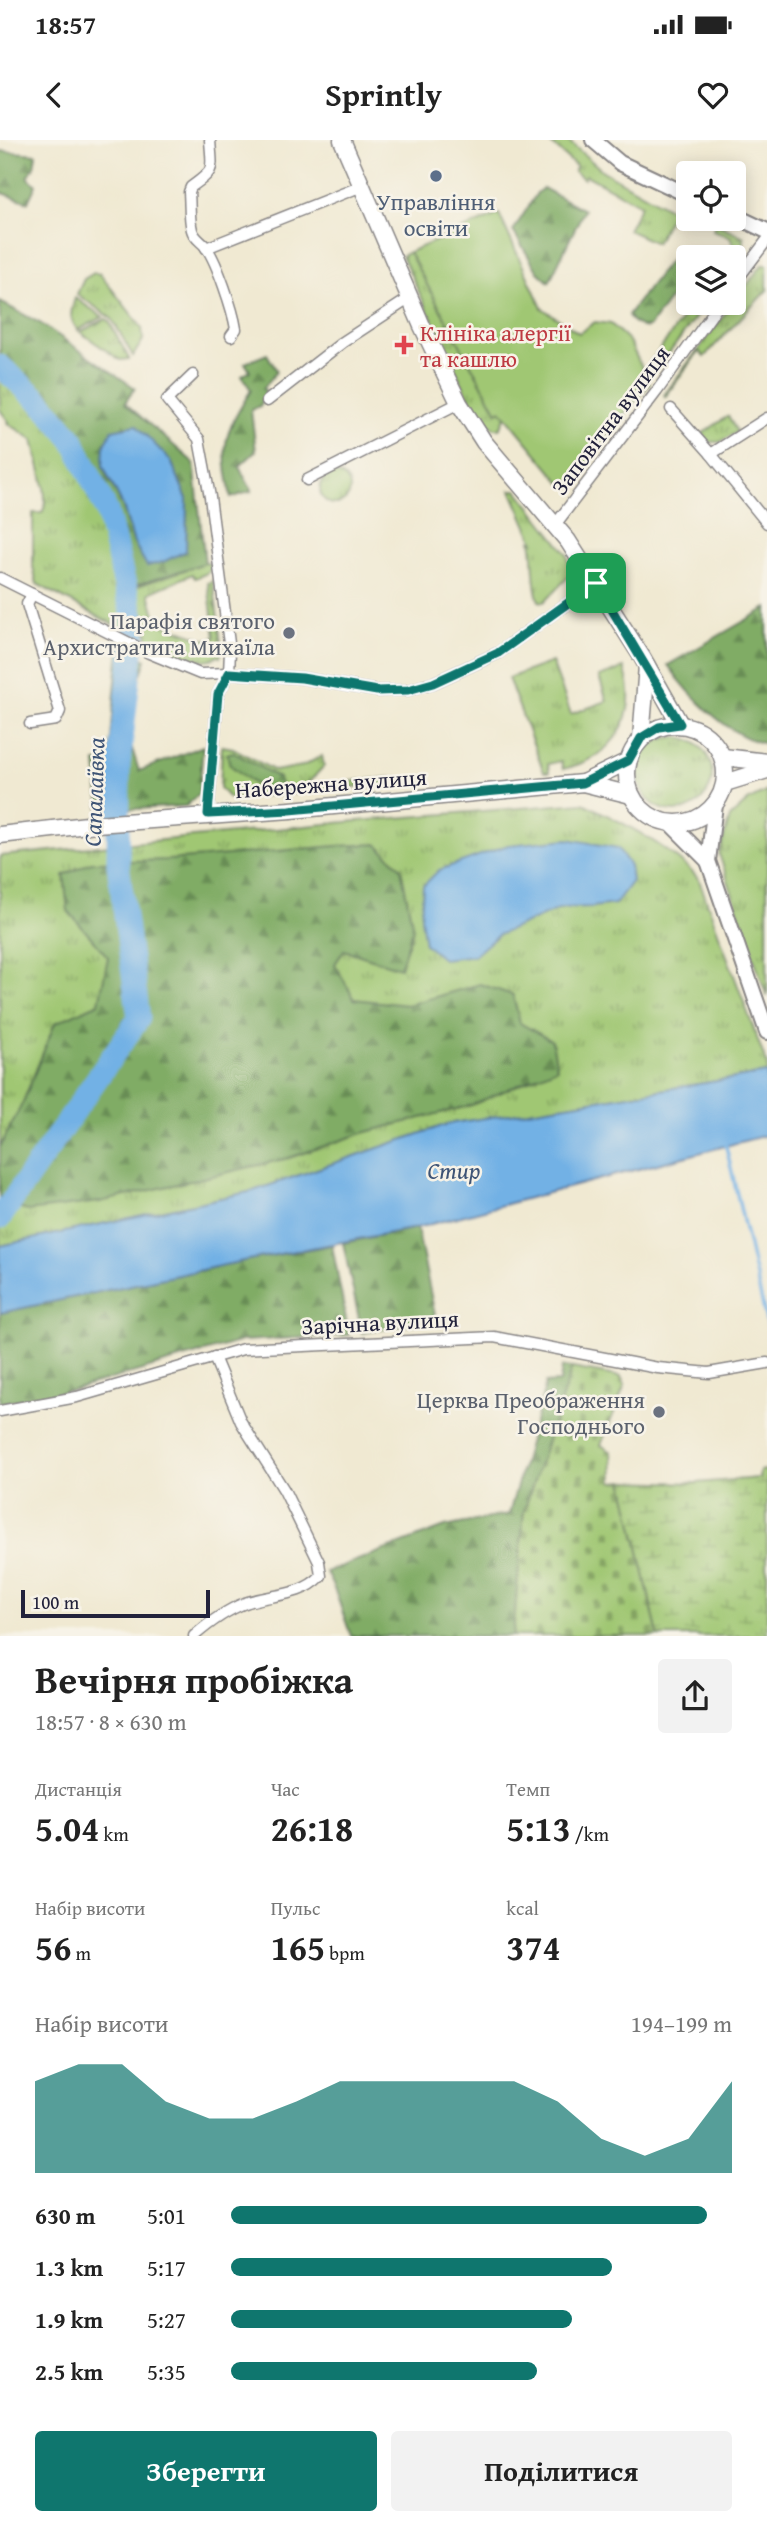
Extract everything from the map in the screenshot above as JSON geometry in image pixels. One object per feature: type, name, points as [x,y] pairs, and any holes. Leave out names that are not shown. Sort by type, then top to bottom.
[{"type":"main road","points":[[342,140],[459,403],[484,442],[555,525],[596,583],[680,724]]},
{"type":"main road","points":[[641,738],[659,727],[680,724],[706,734],[723,757],[725,783],[715,805],[695,820],[670,823],[647,814],[631,796],[626,778],[628,761],[641,738],[647,666]]},
{"type":"main road","points":[[723,757],[767,762]]},
{"type":"main road","name":"Набережна вулиця","points":[[583,783],[628,761]]},
{"type":"main road","points":[[725,783],[767,770]]},
{"type":"main road","name":"Набережна вулиця","points":[[0,835],[105,823],[290,810],[583,783],[631,796]]},
{"type":"street","points":[[210,140],[209,174],[191,187],[189,192],[193,233],[206,247],[235,321],[236,329],[231,336]]},
{"type":"street","points":[[593,140],[620,163],[676,189]]},
{"type":"street","points":[[206,247],[362,186]]},
{"type":"street","points":[[746,221],[767,231]]},
{"type":"street","points":[[746,268],[767,240]]},
{"type":"street","points":[[267,401],[343,342],[410,298]]},
{"type":"street","name":"Заповітна вулиця","points":[[555,525],[711,315]]},
{"type":"street","points":[[193,375],[167,401],[199,439],[210,497],[228,638],[229,673],[218,694],[208,814]]},
{"type":"street","points":[[307,480],[459,403]]},
{"type":"street","name":"Заповітна вулиця","points":[[671,409],[767,523]]},
{"type":"street","points":[[711,454],[767,418]]},
{"type":"street","points":[[0,578],[149,653],[200,674],[229,673],[302,678],[377,691],[408,690],[433,683],[498,653],[596,583]]},
{"type":"street","points":[[30,724],[56,720],[60,711],[27,604],[32,594]]},
{"type":"street","points":[[715,805],[708,861],[767,1032]]},
{"type":"street","points":[[670,823],[708,861]]},
{"type":"street","name":"Зарічна вулиця","points":[[0,1411],[77,1397],[243,1349],[494,1337],[658,1368],[696,1372],[709,1373],[767,1363]]},
{"type":"street","points":[[194,1636],[208,1624],[244,1604],[310,1587],[321,1576],[319,1562],[284,1490],[240,1422],[214,1357]]},
{"type":"green space","points":[[543,140],[567,140],[603,171],[673,211],[656,243],[628,230],[641,205],[586,175],[584,179],[574,171],[577,167],[548,141]]},
{"type":"green space","points":[[0,151],[36,154],[34,167],[28,177],[36,185],[28,202],[0,192]]},
{"type":"green space","points":[[543,188],[584,210],[549,282],[538,272],[513,231]]},
{"type":"green space","points":[[499,214],[542,308],[579,333],[595,322],[611,324],[629,341],[650,384],[618,421],[571,484],[561,483],[501,410],[497,412],[409,252]]},
{"type":"green space","points":[[715,231],[732,231],[744,237],[744,244],[733,245],[730,237]]},
{"type":"green space","points":[[409,252],[497,412],[501,410],[506,416],[500,428],[494,428],[485,422],[469,398],[402,256]]},
{"type":"green space","points":[[670,260],[676,263],[676,290],[649,327],[640,326],[628,315]]},
{"type":"green space","points":[[762,265],[767,265],[767,290],[746,312],[746,286]]},
{"type":"green space","points":[[94,273],[100,274],[142,328],[143,340],[133,356],[112,319],[77,294],[84,279]]},
{"type":"green space","points":[[75,298],[103,317],[78,330],[71,315]]},
{"type":"green space","points":[[0,302],[40,323],[135,388],[125,403],[194,463],[205,563],[118,591],[101,514],[69,446],[36,407],[0,374]],"holes":[[[155,446],[171,461],[187,499],[186,551],[134,543],[123,506],[103,466]]]},
{"type":"green space","points":[[685,315],[697,315],[656,371],[650,363]]},
{"type":"green space","points":[[724,315],[743,315],[704,357],[699,351],[665,397]]},
{"type":"green space","points":[[106,319],[129,359],[120,360],[80,332]]},
{"type":"green space","points":[[267,354],[277,371],[263,389],[267,392],[260,406],[251,410],[256,451],[239,467],[252,491],[231,498],[226,441],[234,419],[251,390],[242,376],[250,371],[245,363]]},
{"type":"green space","points":[[0,374],[36,407],[69,446],[101,514],[127,620],[127,632],[37,584],[33,567],[33,513],[42,513],[44,506],[42,478],[33,440],[8,423],[0,410]]},
{"type":"green space","points":[[728,416],[737,432],[720,442],[709,442],[702,434]]},
{"type":"green space","points":[[335,474],[341,475],[349,483],[349,495],[341,503],[335,504],[329,503],[321,495],[320,489],[321,483],[329,475]]},
{"type":"green space","points":[[511,490],[517,490],[567,554],[571,574],[544,602],[539,601],[535,587],[531,541],[534,542]]},
{"type":"green space","points":[[205,563],[212,564],[206,574],[195,578],[192,574],[149,593],[157,622],[206,640],[215,637],[208,583],[213,581],[222,651],[220,657],[193,659],[148,642],[147,627],[135,587]]},
{"type":"green space","points":[[767,608],[767,744],[738,733],[711,714],[668,665]]},
{"type":"green space","points":[[119,646],[146,660],[130,704],[130,742],[139,771],[203,746],[199,794],[186,806],[100,811],[96,762],[109,762]]},
{"type":"green space","points":[[552,662],[571,714],[607,701],[599,677],[624,668],[629,686],[629,703],[619,733],[596,756],[563,769],[561,761],[548,764],[549,772],[544,772],[508,678]]},
{"type":"green space","points":[[668,737],[682,737],[696,743],[706,753],[712,774],[710,788],[696,805],[682,811],[668,811],[654,805],[644,795],[638,781],[638,767],[644,753],[654,743]]},
{"type":"green space","points":[[222,746],[233,748],[275,771],[303,766],[322,756],[324,766],[299,793],[229,798],[220,788]]},
{"type":"green space","points":[[233,752],[279,778],[280,784],[273,791],[261,789],[230,765],[227,754]]},
{"type":"green space","points":[[398,777],[404,782],[320,790],[323,784]]},
{"type":"green space","points":[[767,791],[767,997],[719,854],[730,817],[749,800]]},
{"type":"green space","points":[[583,803],[662,847],[699,880],[767,1065],[767,1073],[448,1124],[253,1191],[0,1246],[0,856],[346,822]]},
{"type":"green space","points":[[377,844],[401,868],[413,929],[400,968],[344,950],[335,964],[354,999],[407,1005],[480,984],[513,995],[520,1023],[552,1041],[557,1068],[472,1105],[363,1133],[289,1158],[100,1202],[28,1211],[0,1203],[0,1147],[23,1102],[55,1023],[99,1003],[108,957],[68,911],[64,875],[91,862],[169,860]]},
{"type":"green space","points":[[417,1228],[436,1320],[362,1333],[343,1243]]},
{"type":"green space","points":[[332,1245],[349,1335],[242,1341],[73,1390],[0,1403],[0,1313],[248,1260]]},
{"type":"green space","points":[[562,1367],[572,1368],[524,1511],[513,1636],[351,1636],[326,1572],[445,1527],[509,1514],[546,1383],[560,1382]]},
{"type":"green space","points":[[572,1368],[621,1377],[625,1385],[601,1445],[612,1452],[613,1482],[623,1481],[658,1636],[513,1636],[524,1511]]},
{"type":"green space","points":[[767,1470],[767,1636],[658,1636],[623,1481],[696,1483],[759,1478],[760,1471]]},
{"type":"water","points":[[136,425],[171,461],[187,499],[186,551],[147,566],[134,543],[123,506],[103,466],[104,447],[112,430]]},
{"type":"water","points":[[568,839],[618,848],[630,866],[632,881],[615,904],[561,908],[498,935],[475,955],[443,959],[425,944],[421,918],[423,886],[439,870],[508,845]]},
{"type":"water","name":"Стир","points":[[767,1073],[767,1135],[416,1228],[248,1260],[0,1313],[0,1246],[253,1191],[448,1124]]},
{"type":"waterway","name":"Сапалаївка","points":[[0,366],[42,403],[73,440],[107,511],[135,626],[119,765],[118,864],[139,1018],[0,1218]]},
{"type":"waterway","points":[[725,1142],[767,1324]]},
{"type":"place","name":"Управління освіти","points":[[436,176]]},
{"type":"place","name":"Клініка алергії та кашлю","points":[[404,345]]},
{"type":"place","name":"Парафія святого Архистратига Михаїла","points":[[289,633]]},
{"type":"place","name":"Церква Преображення Господнього","points":[[659,1412]]},
{"type":"route","points":[[596,583],[680,724],[659,727],[641,738],[628,761],[583,783],[290,810],[208,814],[218,694],[229,673],[302,678],[377,691],[408,690],[433,683],[498,653],[596,583]]}]
